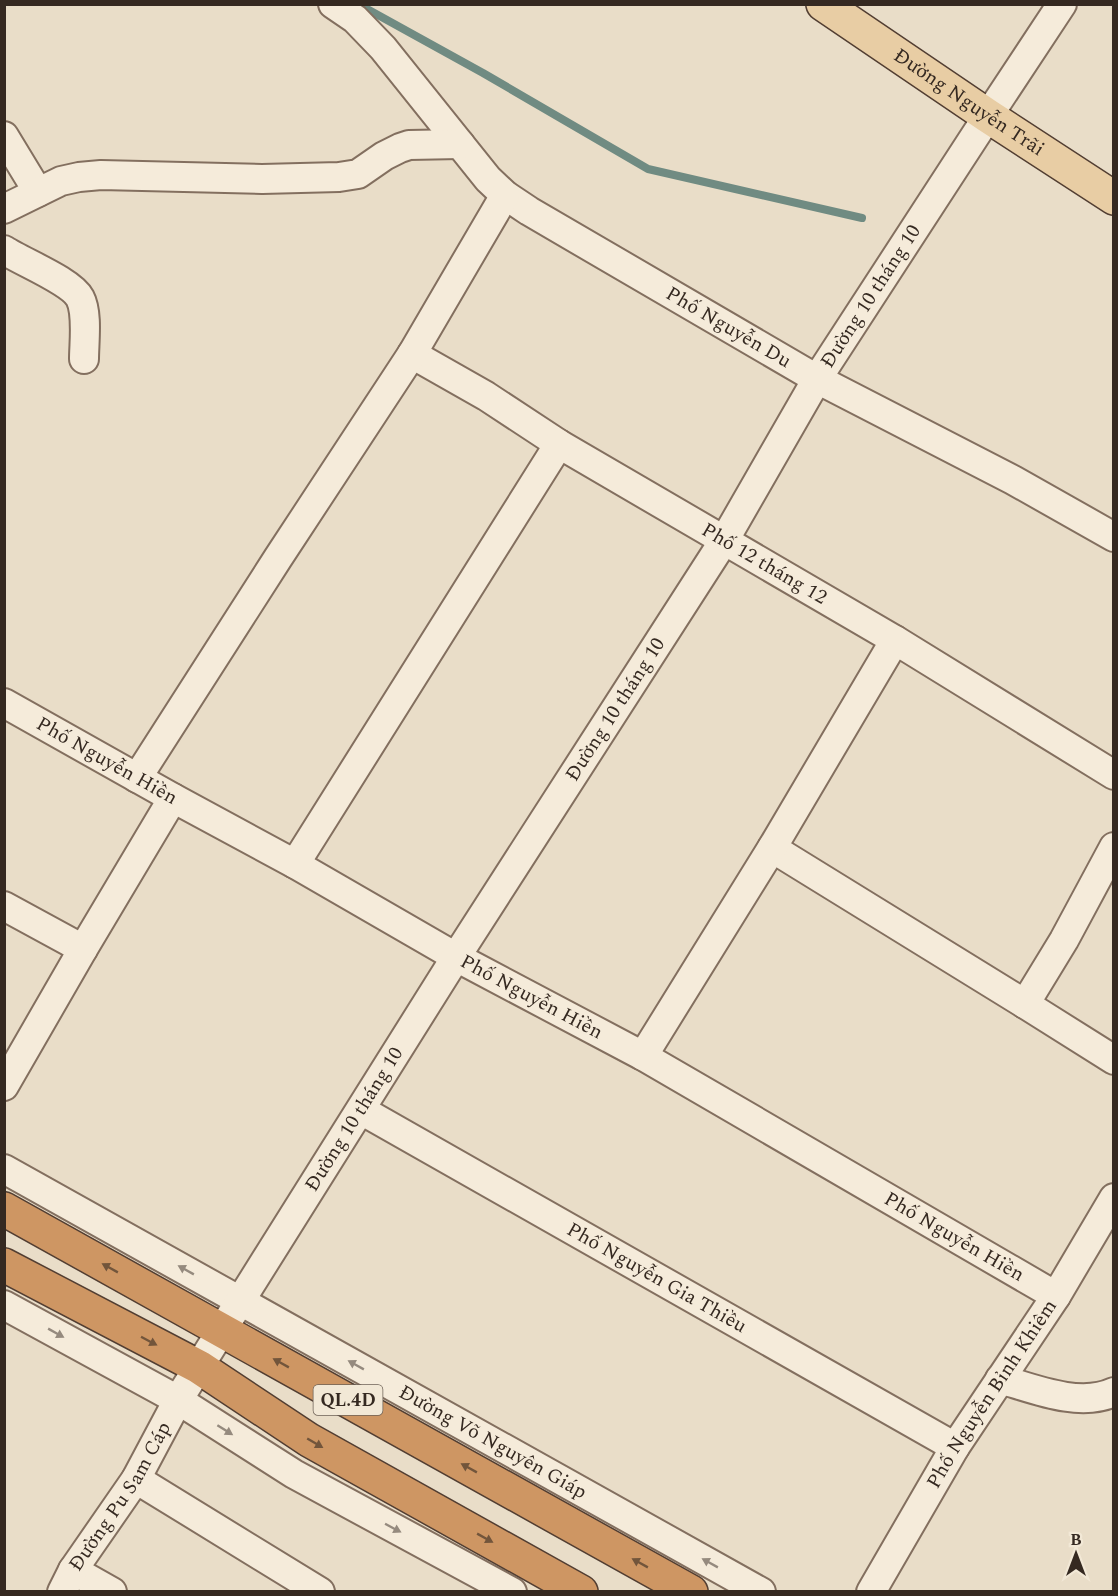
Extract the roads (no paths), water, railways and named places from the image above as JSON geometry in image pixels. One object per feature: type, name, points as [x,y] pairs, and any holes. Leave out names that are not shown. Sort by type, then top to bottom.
[{"type":"highway","name":"Đường Võ Nguyên Giáp","points":[[4,1209],[690,1592]]},
{"type":"highway","name":"QL.4D","points":[[4,1265],[199,1367],[309,1440],[581,1592]]},
{"type":"main road","name":"Đường Nguyễn Trãi","points":[[823,4],[1113,198]]},
{"type":"street","name":"Phố Nguyễn Du","points":[[333,4],[355,19],[383,48],[488,179],[505,195],[817,379],[1013,480],[1113,537]]},
{"type":"street","name":"Đường 10 tháng 10","points":[[199,1367],[456,957],[725,539],[817,379],[1062,4]]},
{"type":"street","points":[[4,136],[38,192]]},
{"type":"street","points":[[4,209],[61,182],[79,177],[101,175],[262,179],[339,177],[358,174],[384,156],[409,145],[460,144]]},
{"type":"street","points":[[137,778],[412,354],[505,195]]},
{"type":"street","points":[[4,250],[73,289],[80,298],[84,318],[84,359]]},
{"type":"street","name":"Phố 12 tháng 12","points":[[412,354],[486,396],[559,444],[896,640],[1113,775]]},
{"type":"street","points":[[295,864],[559,444]]},
{"type":"street","points":[[643,1056],[772,848],[896,640]]},
{"type":"street","name":"Phố Nguyễn Hiền","points":[[4,703],[295,864],[456,957],[643,1056],[1056,1296]]},
{"type":"street","points":[[4,1086],[173,798]]},
{"type":"street","points":[[1025,1004],[1064,940],[1113,847]]},
{"type":"street","points":[[772,848],[1113,1060]]},
{"type":"street","points":[[4,906],[83,949]]},
{"type":"street","name":"Phố Nguyễn Gia Thiều","points":[[361,1110],[955,1447]]},
{"type":"street","name":"Đường Võ Nguyên Giáp","points":[[4,1169],[761,1592]]},
{"type":"street","name":"Phố Nguyễn Bỉnh Khiêm","points":[[871,1592],[955,1447],[1056,1296],[1113,1198]]},
{"type":"street","points":[[4,1305],[178,1400],[294,1474],[512,1592]]},
{"type":"street","name":"Đường Pu Sam Cáp","points":[[67,1581],[136,1479],[178,1400],[199,1367]]},
{"type":"street","points":[[1000,1379],[1057,1396],[1089,1398],[1101,1397],[1113,1392]]},
{"type":"street","points":[[136,1479],[320,1592]]},
{"type":"street","points":[[67,1581],[112,1592]]},
{"type":"waterway","points":[[358,4],[483,73],[648,169],[862,218]]}]
